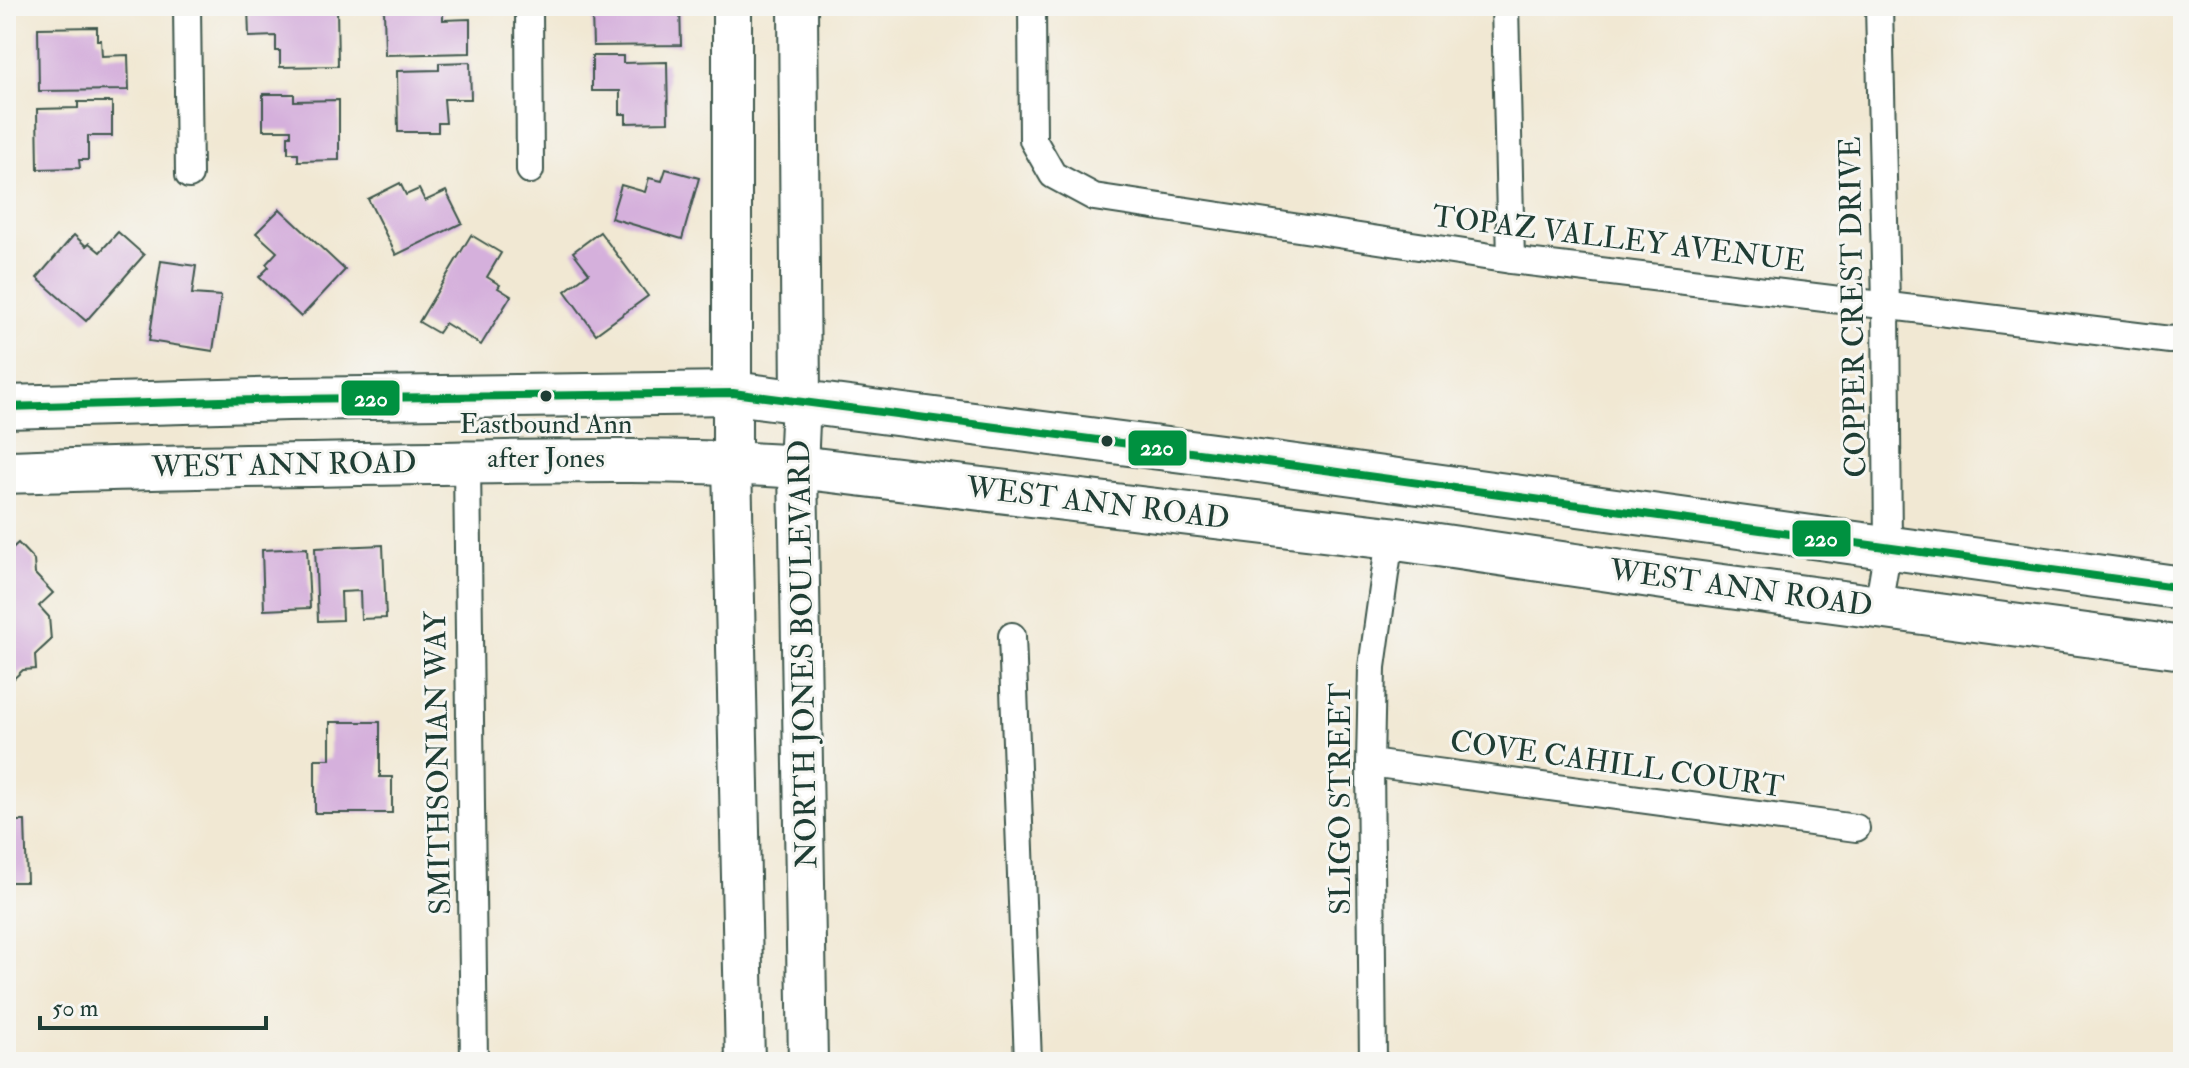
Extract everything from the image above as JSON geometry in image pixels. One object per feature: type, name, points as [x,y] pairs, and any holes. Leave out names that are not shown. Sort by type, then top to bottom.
[{"type":"main road","points":[[732,6],[732,462],[745,1062]]},
{"type":"main road","name":"NORTH JONES BOULEVARD","points":[[798,6],[801,400],[798,467],[808,1062]]},
{"type":"main road","name":"WEST ANN ROAD","points":[[6,407],[288,399],[733,393],[2183,588]]},
{"type":"main road","name":"WEST ANN ROAD","points":[[6,472],[467,463],[732,462],[798,467],[1390,538],[2183,648]]},
{"type":"main road","points":[[1390,538],[1403,523],[1411,520],[1430,518],[1463,522],[1570,504]]},
{"type":"street","points":[[187,6],[189,175]]},
{"type":"street","points":[[529,6],[530,170]]},
{"type":"street","name":"TOPAZ VALLEY AVENUE","points":[[1032,6],[1033,140],[1053,175],[1094,197],[1511,260],[2170,340],[2183,338]]},
{"type":"street","points":[[1505,6],[1511,260]]},
{"type":"street","name":"COPPER CREST DRIVE","points":[[1878,606],[1888,547],[1879,6]]},
{"type":"street","name":"SMITHSONIAN WAY","points":[[467,463],[474,1062]]},
{"type":"street","name":"SLIGO STREET","points":[[1373,1062],[1372,667],[1390,538]]},
{"type":"street","points":[[1012,636],[1028,1062]]},
{"type":"street","name":"COVE CAHILL COURT","points":[[1370,763],[1856,828]]},
{"type":"building","points":[[248,6],[337,6],[338,66],[280,67],[276,36],[249,37]]},
{"type":"building","points":[[384,6],[438,6],[443,8],[443,20],[470,19],[470,53],[385,55]]},
{"type":"building","points":[[619,6],[680,6],[681,45],[593,46],[592,13],[620,12]]},
{"type":"building","points":[[97,27],[102,56],[128,55],[129,90],[39,91],[38,28]]},
{"type":"building","points":[[592,56],[623,56],[623,63],[667,62],[668,122],[626,123],[626,114],[620,114],[620,91],[592,91]]},
{"type":"building","points":[[470,62],[471,99],[444,99],[446,123],[438,123],[438,132],[398,132],[397,71],[439,70],[439,63]]},
{"type":"building","points":[[263,94],[294,94],[294,101],[339,100],[339,160],[298,161],[298,153],[288,153],[291,130],[263,130]]},
{"type":"building","points":[[78,102],[112,102],[112,136],[88,136],[88,160],[79,160],[80,168],[38,169],[37,109],[78,108]]},
{"type":"building","points":[[666,169],[699,178],[682,239],[611,218],[621,185],[645,192],[649,178],[662,181]]},
{"type":"building","points":[[400,183],[406,195],[419,189],[425,201],[446,191],[462,223],[396,255],[368,199]]},
{"type":"building","points":[[280,209],[345,270],[301,317],[259,277],[277,252],[256,233]]},
{"type":"building","points":[[118,232],[144,255],[86,321],[37,278],[74,235],[86,246],[89,243],[100,252]]},
{"type":"building","points":[[600,232],[648,296],[596,334],[565,291],[589,273],[573,252]]},
{"type":"building","points":[[471,235],[501,253],[487,277],[511,296],[481,345],[445,323],[438,333],[419,322]]},
{"type":"building","points":[[161,261],[196,266],[192,294],[221,296],[213,351],[149,341]]},
{"type":"building","points":[[18,543],[34,560],[35,574],[53,593],[39,606],[49,617],[51,640],[35,655],[36,669],[23,670],[6,683],[6,554]]},
{"type":"building","points":[[383,545],[386,618],[361,619],[360,591],[341,592],[342,620],[318,621],[315,548]]},
{"type":"building","points":[[307,548],[310,608],[264,610],[262,550]]},
{"type":"building","points":[[330,722],[380,722],[380,777],[392,777],[392,813],[315,813],[315,759],[330,759]]},
{"type":"building","points":[[6,821],[25,821],[27,882],[6,882]]},
{"type":"transit line","name":"220","points":[[6,407],[288,399],[733,393],[1237,458],[2183,588]]},
{"type":"place","name":"Eastbound Ann after Jones","points":[[546,396]]}]
